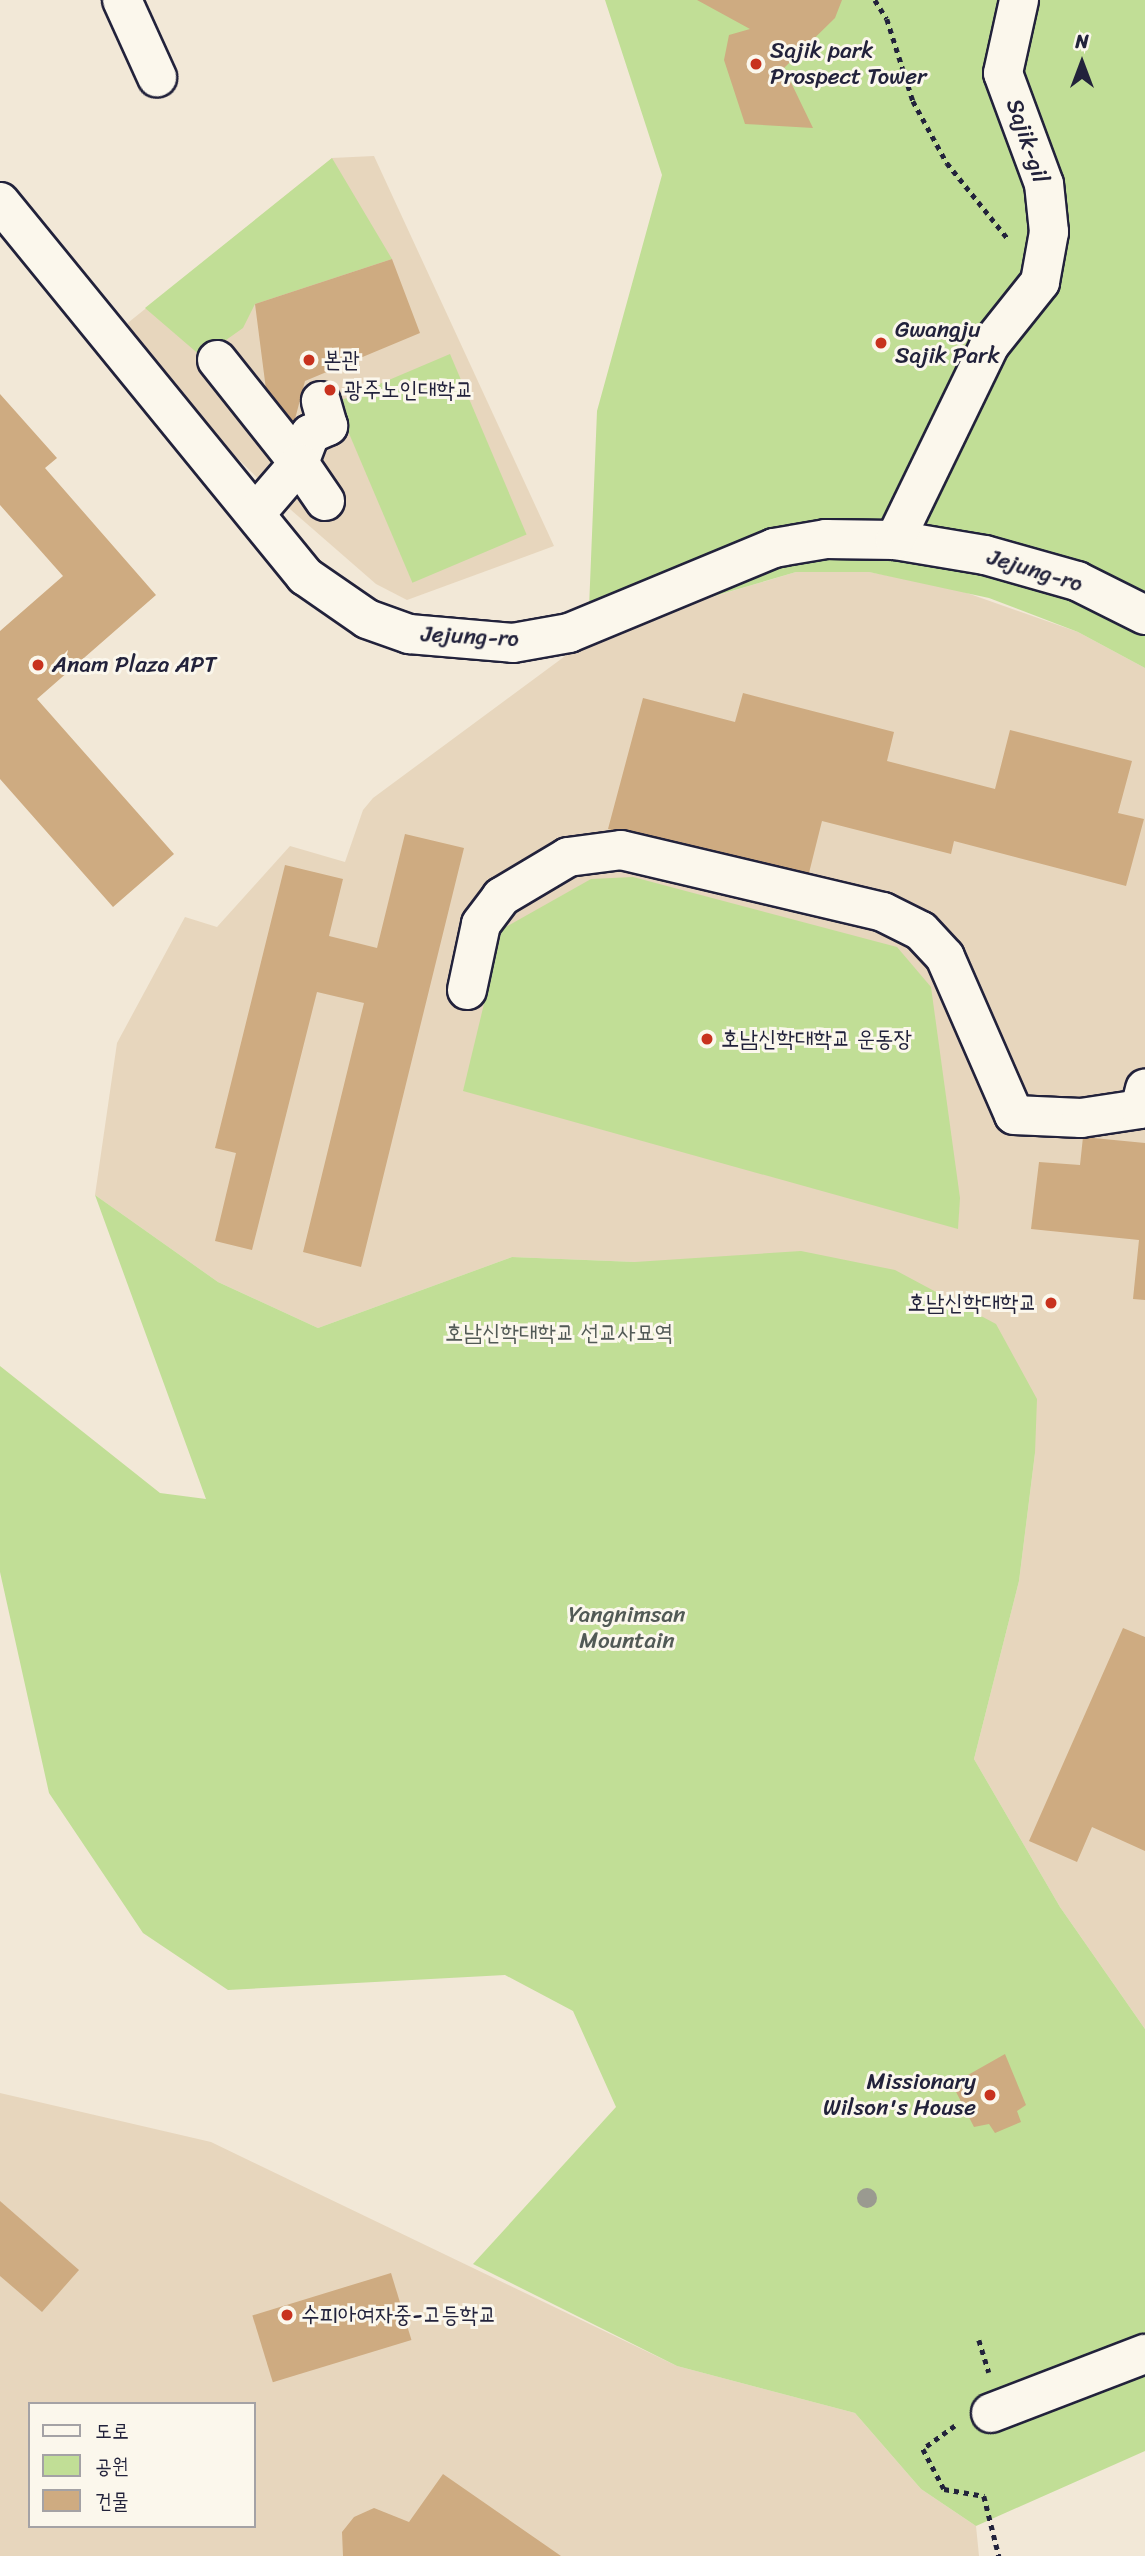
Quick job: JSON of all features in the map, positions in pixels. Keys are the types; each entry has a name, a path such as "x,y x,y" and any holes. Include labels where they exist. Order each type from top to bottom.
{"street":[{"path":"122,0 157,77"},
{"name":"Sajik-gil","path":"895,540 989,346 1040,282 1049,232 1044,184 1003,73 1019,0"},
{"name":"Jejung-ro","path":"0,202 305,576 334,600 409,634 460,642 513,643 569,633 774,548 826,540 895,540 1037,568 1145,615"},
{"path":"216,360 299,463 325,501"},
{"path":"256,513 299,463 310,434 328,426 321,401"},
{"path":"467,990 481,924 501,897 568,857 621,850 883,912 921,931 945,957 1014,1115 1081,1118 1140,1109 1145,1089"},
{"path":"990,2413 1145,2354"}],"path":[{"path":"875,0 887,19 913,101 947,163 1040,282"}],"shaded area":[{"name":"광주노인대학교","path":"374,156 554,546 407,600 376,584 283,503 233,454 124,326 332,158"},
{"name":"호남신학대학교","path":"796,572 869,572 950,587 1078,632 1145,668 1145,2029 1060,1907 974,1759 1019,1581 1035,1453 635,1262 512,1257 318,1328 218,1282 95,1195 117,1043 185,917 217,927 290,846 345,862 363,810 373,798 599,631"},
{"name":"수피아여자중-고등학교","path":"0,2093 211,2142 677,2366 855,2413 921,2489 976,2526 979,2556 0,2556"}],"green space":[{"name":"Gwangju Sajik Park","path":"605,0 1145,0 1145,668 1078,632 989,598 869,572 796,572 588,633 597,411 662,175"},
{"path":"332,158 392,259 255,304 243,328 202,357 145,308"},
{"path":"450,354 527,534 412,583 336,402"},
{"name":"호남신학대학교 운동장","path":"633,877 897,947 931,987 960,1198 958,1229 463,1091 502,929 591,879"},
{"name":"Yangnimsan Mountain","path":"95,1195 218,1282 318,1328 512,1257 635,1262 801,1251 895,1270 996,1324 1037,1399 1035,1453 1019,1581 974,1759 1060,1907 1145,2029 1145,2451 976,2526 921,2489 855,2413 677,2366 473,2264 616,2107 573,2011 505,1975 228,1990 143,1933 49,1793 0,1572 0,1366 160,1493 206,1499"}],"building":[{"name":"Sajik park Prospect Tower","path":"697,0 842,0 835,18 784,68 813,128 745,124 724,60 729,35 750,29"},
{"name":"본관","path":"392,259 420,333 305,381 294,423 268,405 255,304"},
{"name":"Anam Plaza APT","path":"0,394 57,458 45,468 156,595 37,699 174,854 113,907 0,779 0,631 63,576 0,505"},
{"path":"743,693 894,732 887,761 995,789 1010,730 1132,761 1118,813 1144,819 1126,886 954,841 951,854 822,821 807,881 608,829 643,698 735,722"},
{"path":"405,834 464,848 361,1267 303,1252 364,1003 317,992 252,1250 215,1241 236,1153 215,1148 285,865 343,879 329,936 377,948"},
{"path":"1083,1137 1145,1143 1145,1300 1133,1299 1139,1240 1031,1229 1039,1162 1080,1165"},
{"path":"1123,1628 1145,1637 1145,1851 1092,1827 1077,1862 1029,1841"},
{"name":"Missionary Wilson's House","path":"1005,2054 1026,2105 1017,2111 1021,2122 995,2133 989,2124 974,2127 952,2084"},
{"path":"0,2201 79,2270 42,2312 0,2276"},
{"path":"391,2273 411,2340 273,2382 252,2315"},
{"path":"443,2474 561,2556 343,2556 342,2532 354,2517 374,2508 409,2522"}],"place":[{"name":"Sajik park Prospect Tower","path":"756,64"},
{"name":"Gwangju Sajik Park","path":"881,343"},
{"name":"본관","path":"309,360"},
{"name":"광주노인대학교","path":"330,390"},
{"name":"Anam Plaza APT","path":"38,665"},
{"name":"호남신학대학교 운동장","path":"707,1039"},
{"name":"호남신학대학교","path":"1051,1303"},
{"name":"Missionary Wilson's House","path":"990,2095"},
{"name":"수피아여자중-고등학교","path":"287,2315"}],"park label":[{"name":"호남신학대학교 선교사묘역","path":"559,1333"}]}
